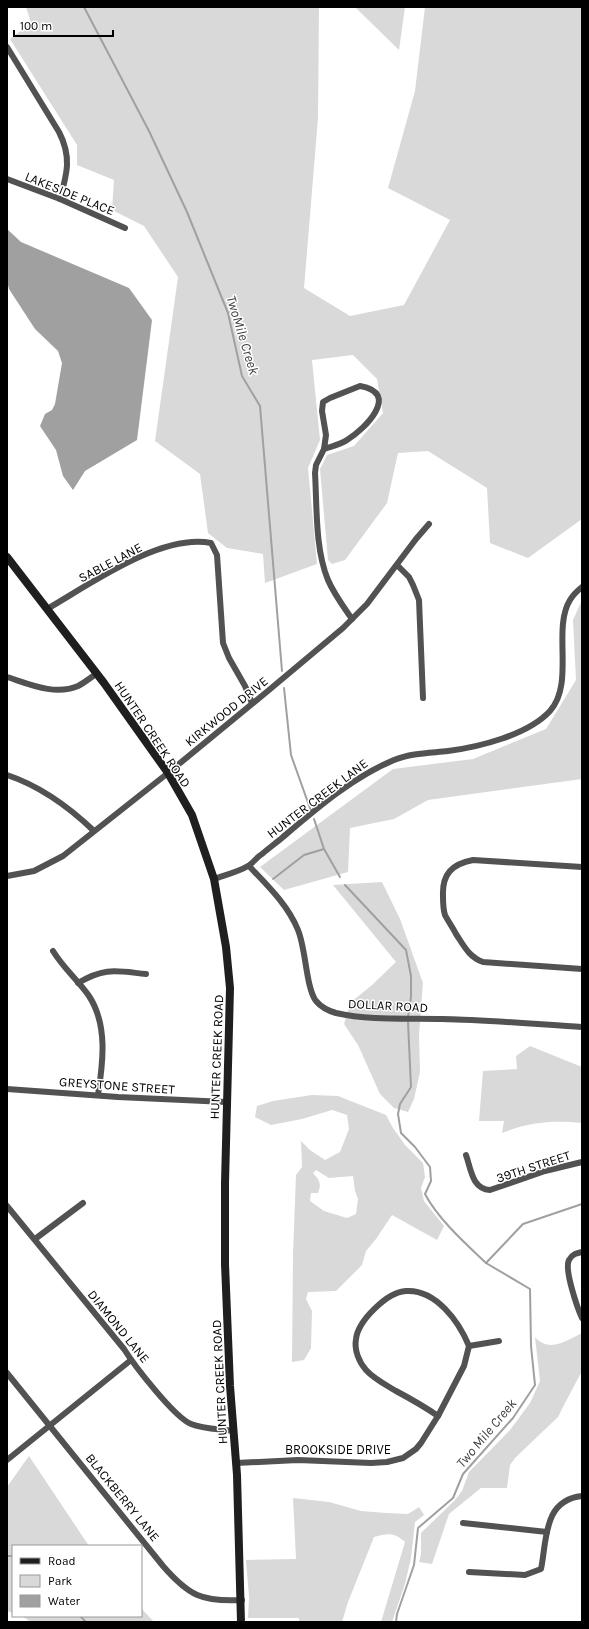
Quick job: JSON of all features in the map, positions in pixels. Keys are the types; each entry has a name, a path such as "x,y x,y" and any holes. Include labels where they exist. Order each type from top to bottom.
{"main road":[{"name":"HUNTER CREEK ROAD","path":"7,557 96,674 168,773 192,816 214,879 226,947 230,988 226,1102 226,1264 242,1622"}],"street":[{"path":"7,47 63,140 68,164 60,199"},
{"name":"LAKESIDE PLACE","path":"7,179 60,199 125,228"},
{"path":"324,448 345,441 359,432 370,420 378,407 378,399 375,392 368,387 360,386 323,402 322,410 326,435 324,448 316,465 315,473 321,555 327,578 338,600 352,619"},
{"name":"KIRKWOOD DRIVE","path":"7,876 34,871 49,864 77,845 168,773 331,638 367,604 429,524"},
{"name":"SABLE LANE","path":"47,609 137,557 160,549 192,542 200,541 211,543 217,554 224,647 245,686 252,703"},
{"path":"397,565 414,584 419,600 423,698"},
{"name":"HUNTER CREEK LANE","path":"249,866 299,823 357,779 378,767 400,758 424,753 455,750 497,740 525,728 546,716 555,703 561,680 563,624 566,607 574,593 582,587"},
{"path":"7,677 48,689 64,690 79,686 96,674"},
{"path":"7,775 55,798 75,812 94,831"},
{"path":"582,868 472,860 461,862 453,867 447,874 443,884 442,893 443,908 446,916 467,951 475,960 483,962 582,969"},
{"path":"214,879 249,866"},
{"name":"DOLLAR ROAD","path":"249,866 286,908 298,930 305,954 312,994 316,1001 329,1011 367,1017 475,1020 582,1027"},
{"path":"53,951 61,964 94,1004 101,1027 102,1059 98,1095"},
{"path":"78,983 93,974 109,971 146,974"},
{"name":"GREYSTONE STREET","path":"7,1089 226,1102"},
{"name":"39TH STREET","path":"466,1155 476,1184 482,1189 490,1190 509,1185 546,1171 582,1162"},
{"path":"35,1239 83,1203"},
{"name":"DIAMOND LANE","path":"7,1206 171,1409 183,1420 197,1426 233,1431"},
{"path":"582,1252 574,1254 569,1260 568,1270 573,1294 582,1318"},
{"path":"438,1416 378,1380 366,1370 357,1355 356,1348 358,1332 366,1318 390,1296 405,1290 414,1291 428,1297 448,1311 462,1330 469,1346 499,1341"},
{"name":"BROOKSIDE DRIVE","path":"236,1463 298,1460 371,1463 395,1461 403,1458 416,1449 421,1443 438,1416 464,1366 469,1346"},
{"path":"7,1460 131,1360"},
{"name":"BLACKBERRY LANE","path":"7,1373 163,1566 180,1584 193,1593 209,1599 242,1600"},
{"path":"469,1572 525,1575 541,1569 547,1532 552,1516 560,1504 574,1497 582,1496"},
{"path":"464,1524 547,1532"}],"green space":[{"path":"26,7 319,7 318,118 304,288 350,316 404,305 450,220 388,188 415,91 425,7 582,7 582,519 528,558 490,543 487,488 428,451 398,453 387,503 345,560 332,564 328,560 320,469 327,455 354,446 383,413 377,379 353,355 312,360 320,440 308,468 317,564 265,583 263,554 227,548 208,533 200,474 155,441 178,277 144,226 112,210 114,180 77,165 77,145 10,39 31,23"},
{"path":"355,7 405,7 399,50"},
{"path":"582,600 582,779 428,800 394,819 350,828 348,872 284,890 260,867 393,769 473,759 546,729 576,680 573,620"},
{"path":"382,882 400,919 423,983 419,1035 420,1072 414,1099 408,1112 394,1108 380,1094 358,1045 344,1024 350,1003 372,985 396,962 333,885"},
{"path":"530,1046 582,1067 582,1123 552,1122 532,1124 502,1133 504,1121 479,1121 483,1071 517,1069 516,1056"},
{"path":"312,1095 338,1096 386,1115 405,1145 423,1163 425,1177 421,1188 424,1201 444,1226 437,1240 392,1215 366,1251 362,1265 336,1291 308,1292 306,1299 312,1311 311,1348 304,1360 292,1362 293,1255 296,1175 302,1167 301,1141 310,1150 325,1160 340,1152 349,1129 347,1115 332,1110 302,1119 271,1125 255,1117 257,1106 273,1101","holes":["316,1170 329,1178 353,1176 355,1191 358,1199 356,1214 347,1218 324,1211 310,1201 311,1193 318,1193 320,1187 320,1184 313,1173"]},
{"path":"582,1333 582,1371 558,1417 515,1458 510,1465 507,1488 481,1488 449,1514 432,1564 419,1562 421,1554 421,1533 455,1500 462,1491 469,1472 510,1430 530,1403 540,1381 535,1337 540,1342 552,1345 564,1342"},
{"path":"29,1456 88,1545 12,1545 12,1613 7,1611 7,1487"},
{"path":"293,1498 329,1502 361,1511 386,1513 408,1514 419,1507 424,1515 415,1522 411,1558 405,1584 392,1622 381,1622 405,1542 397,1536 391,1534 374,1537 348,1602 342,1622 299,1622 299,1618 248,1618 249,1597 246,1560 296,1559"},
{"path":"142,1609 154,1622 31,1622 24,1617 142,1617"}],"water":[{"path":"7,229 21,242 129,288 152,320 137,440 85,471 73,490 63,476 56,450 40,426 45,414 52,410 55,404 62,363 58,351 35,329 9,289 7,281"}],"waterway":[{"name":"TwoMile Creek","path":"84,7 149,131 187,212 228,313 242,376 260,406 282,671"},
{"name":"TwoMile Creek","path":"284,688 291,755 311,811"},
{"name":"TwoMile Creek","path":"314,819 324,849 340,877"},
{"path":"273,879 304,855 324,849"},
{"name":"TwoMile Creek","path":"345,885 406,950 411,976 411,997 408,1017"},
{"name":"Two Mile Creek","path":"408,1022 411,1087 400,1104 398,1114 401,1133 415,1147 430,1167 431,1181 425,1194 437,1213 486,1263"},
{"name":"Two Mile Creek","path":"396,1622 397,1614 414,1565 418,1528 453,1498 463,1474 513,1418 535,1385 531,1346 530,1289 486,1263 523,1224 582,1204"},
{"path":"7,1556 12,1556"},
{"path":"81,1617 86,1622"}]}
